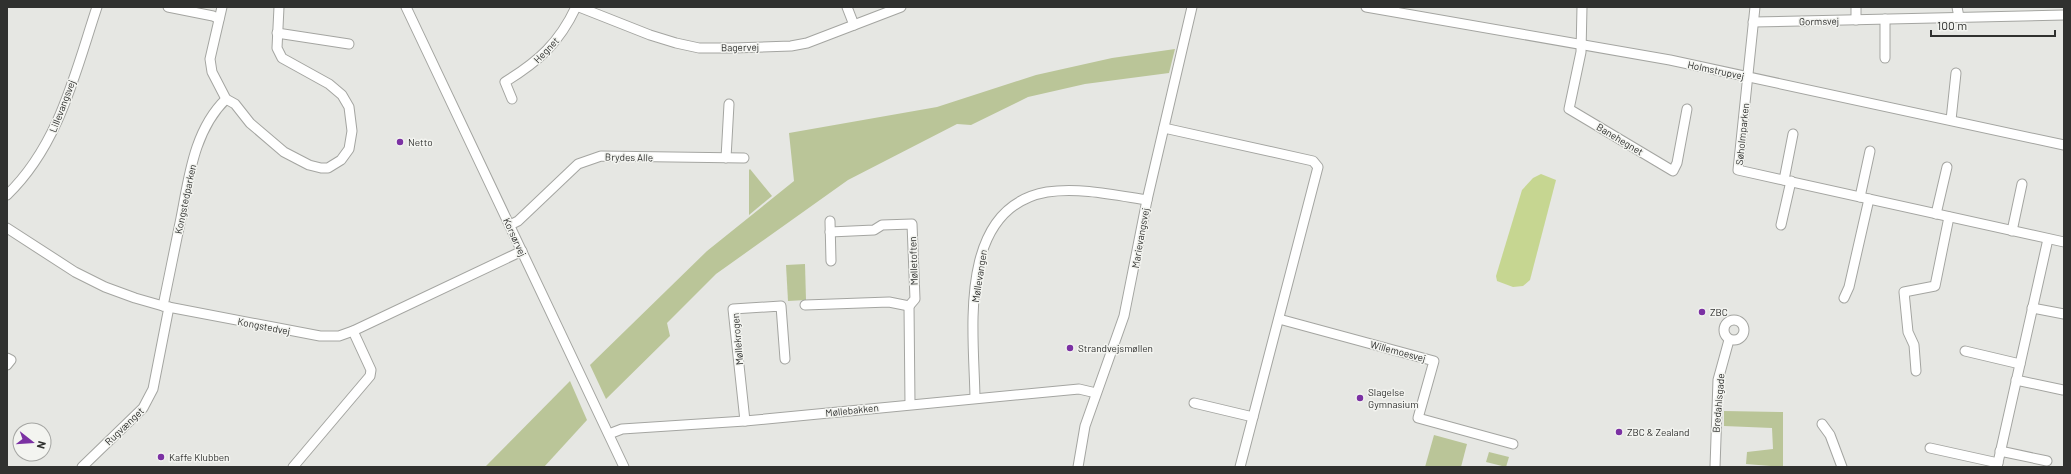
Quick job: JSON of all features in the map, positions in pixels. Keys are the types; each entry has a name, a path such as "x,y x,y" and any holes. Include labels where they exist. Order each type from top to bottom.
{"street":[{"name":"Lillevangsvej","path":"7,195 30,169 44,149 56,126 97,7"},
{"path":"168,7 213,16 219,19"},
{"path":"222,7 211,52 210,66 226,99 235,104 250,123 284,152 309,165 328,168 341,160 349,149 352,140 352,122 349,107 342,95 329,84 282,58 277,48 279,7"},
{"name":"Korsørvej","path":"406,7 624,467"},
{"name":"Bagervej","path":"578,7 650,36 699,48 791,46 807,43 901,7"},
{"name":"Hegnet","path":"512,99 505,82 528,68 546,52 565,29 578,7"},
{"path":"847,7 854,25"},
{"name":"Marievangsvej","path":"1078,467 1085,426 1124,316 1147,200 1192,7"},
{"name":"Holmstrupvej","path":"1366,7 1580,44 1748,76 2064,145"},
{"path":"1580,44 1582,7"},
{"path":"1748,76 1755,7"},
{"path":"1856,7 1856,20"},
{"path":"1958,7 1959,17"},
{"name":"Gormsvej","path":"1753,22 1959,17 2046,11 2064,15"},
{"path":"1885,19 1885,58"},
{"path":"277,33 349,44"},
{"name":"Banehegnet","path":"1580,44 1580,52 1570,109 1673,171 1677,164 1687,109"},
{"path":"1951,120 1956,73"},
{"name":"Søholmparken","path":"1748,76 1738,170 2064,242"},
{"name":"Kongstedparken","path":"166,307 194,156 201,136 218,106 226,99"},
{"path":"726,158 728,104"},
{"path":"1164,128 1313,160 1318,164 1318,171 1240,467"},
{"path":"1781,225 1793,134"},
{"path":"1844,298 1849,287 1864,198 1870,151"},
{"name":"Brydes Alle","path":"510,225 518,222 568,172 587,159 601,156 744,158"},
{"path":"1936,214 1947,167"},
{"path":"2012,231 2022,184"},
{"name":"Møllevangen","path":"975,398 974,296 980,254 987,236 998,220 1018,203 1046,192 1062,190 1147,200"},
{"path":"1916,371 1914,345 1908,332 1904,292 1935,286 1949,217"},
{"path":"830,221 831,261"},
{"name":"Mølletoften","path":"830,232 874,230 882,225 912,224 915,299 909,306 910,404"},
{"name":"Kongstedvej","path":"7,228 75,272 105,287 166,307 320,336 339,336 353,331 522,251"},
{"path":"1930,448 1997,465 2048,239"},
{"path":"805,305 889,302 909,306"},
{"name":"Møllekrogen","path":"745,421 733,309 781,306 785,359"},
{"name":"Rugvænget","path":"82,467 143,408 149,400 153,389 166,307"},
{"path":"2032,308 2064,314"},
{"name":"Willemoesvej","path":"1278,319 1434,361 1418,418 1513,444"},
{"path":"293,467 370,376 371,370 353,331"},
{"name":"Bredahlsgade","path":"1715,467 1718,380 1729,340"},
{"path":"1965,351 2020,364"},
{"path":"7,358 11,360 7,364"},
{"path":"2016,380 2063,390"},
{"name":"Møllebakken","path":"609,434 622,429 745,421 1078,389 1096,393"},
{"path":"1194,403 1253,417"},
{"path":"1822,424 1830,435 1842,467"},
{"path":"2000,451 2047,461"}],"shaded area":[{"path":"1175,49 1169,73 1085,84 1028,97 971,125 957,124 848,180 716,274 667,323 670,336 606,399 590,365 707,251 794,181 789,133 937,107 1036,75 1112,58"},
{"path":"750,169 772,196 749,215 749,170"},
{"path":"1541,174 1556,180 1530,280 1523,286 1513,287 1497,281 1496,276 1522,190 1533,178"},
{"path":"805,264 806,300 788,301 786,265"},
{"path":"570,381 587,420 544,467 485,467"},
{"path":"1724,411 1783,412 1783,467 1746,464 1747,452 1773,449 1772,428 1724,426"},
{"path":"1434,435 1467,444 1461,467 1425,467"},
{"path":"1489,452 1509,457 1506,467 1486,462"}],"place":[{"name":"Netto","path":"400,142"},
{"name":"ZBC","path":"1702,312"},
{"name":"Strandvejsmøllen","path":"1070,348"},
{"name":"Slagelse Gymnasium","path":"1360,398"},
{"name":"ZBC & Zealand","path":"1619,432"},
{"name":"Kaffe Klubben","path":"161,457"}]}
